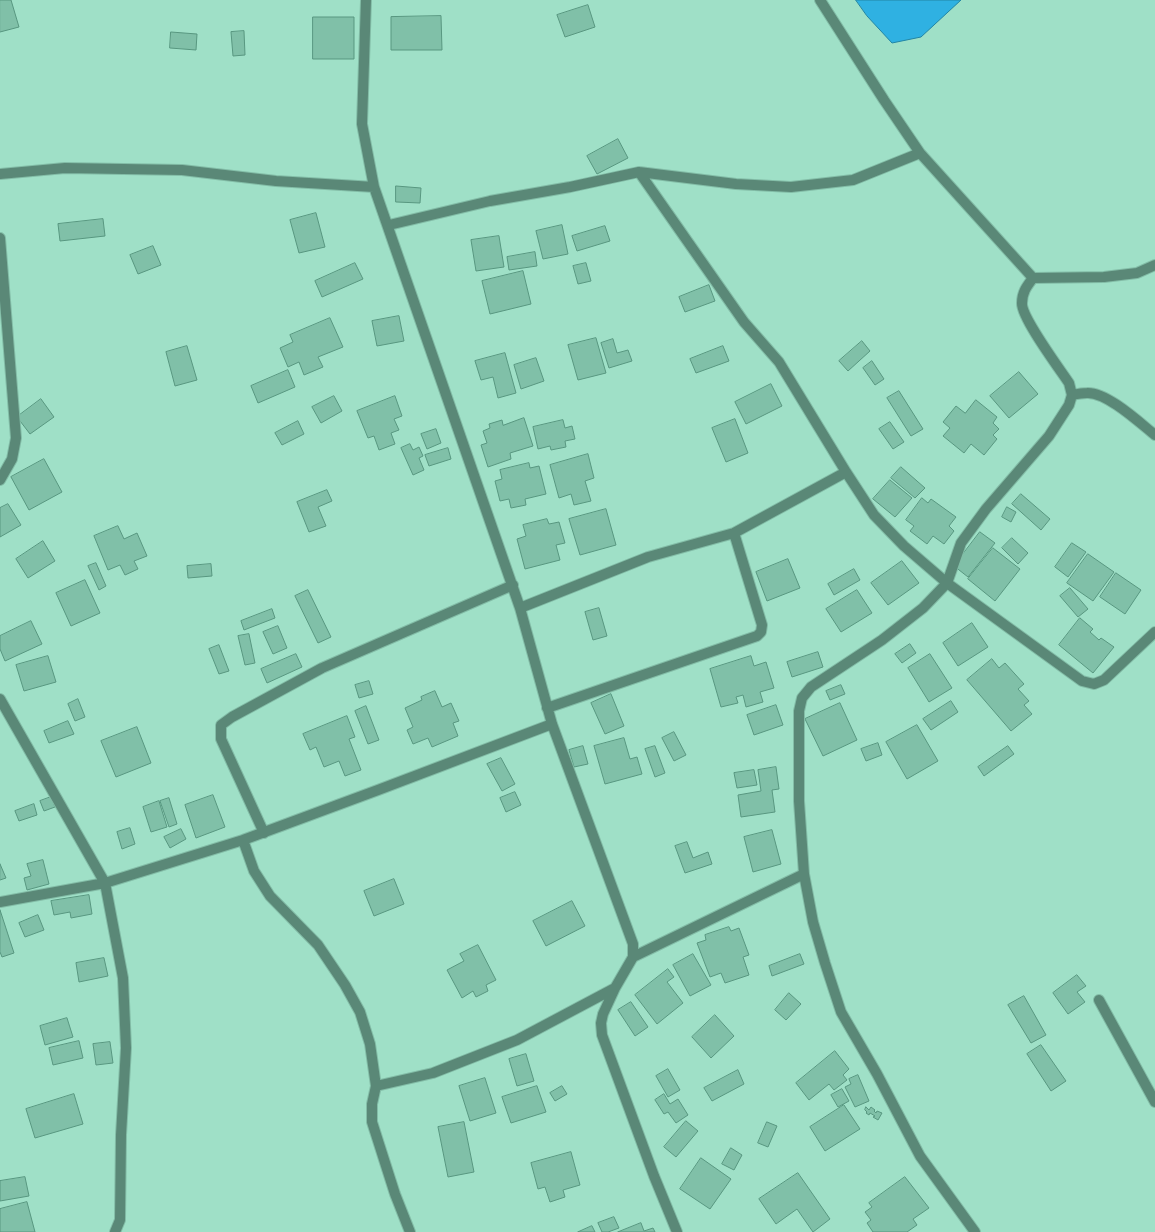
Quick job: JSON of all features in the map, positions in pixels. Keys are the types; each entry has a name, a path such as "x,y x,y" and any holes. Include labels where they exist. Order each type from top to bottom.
{"street":[{"path":"366,0 362,124 374,187 520,608 552,724 633,944 633,957 629,967 615,988 603,1014 601,1023 602,1035 676,1232"},
{"path":"820,0 884,100 920,152 1033,278 1104,277 1137,273 1155,264"},
{"path":"388,225 490,200 570,187 639,172 736,184 791,187 853,180 920,152"},
{"path":"0,174 65,168 182,170 276,181 374,187"},
{"path":"639,172 744,322 778,362 874,515 904,546 947,583 1082,681 1094,684 1104,680 1154,631"},
{"path":"0,238 16,438 12,459 0,480"},
{"path":"975,1232 920,1156 877,1074 841,1012 813,922 804,874 799,801 799,711 802,698 811,687 882,640 923,608 947,583 961,543 986,509 1049,436 1069,405 1072,395 1069,382 1025,318 1021,304 1024,289 1033,278"},
{"path":"1072,395 1088,392 1103,396 1124,410 1155,435"},
{"path":"520,608 648,557 734,533 846,472"},
{"path":"547,708 757,636 761,632 762,625 734,533"},
{"path":"264,833 220,739 221,725 232,717 322,668 512,585"},
{"path":"0,699 105,883 123,978 126,1048 121,1135 120,1220 115,1232"},
{"path":"0,902 105,883 243,840 552,724"},
{"path":"243,840 254,872 270,896 318,945 345,985 360,1012 370,1044 376,1086 372,1104 372,1122 395,1194 410,1232"},
{"path":"633,957 804,874"},
{"path":"376,1086 433,1073 517,1040 615,988"},
{"path":"1098,1000 1155,1102"}],"water":[{"path":"856,0 961,0 921,37 892,43 867,16"}],"building":[{"path":"0,0 11,0 19,27 0,32"},
{"path":"588,5 595,27 565,37 557,15"},
{"path":"441,16 442,50 391,50 391,17"},
{"path":"313,17 354,17 354,59 313,59"},
{"path":"244,31 245,55 233,56 231,32"},
{"path":"171,32 197,34 196,50 170,48"},
{"path":"618,139 628,158 597,174 587,156"},
{"path":"396,186 421,188 420,203 396,202"},
{"path":"316,213 325,247 299,253 290,220"},
{"path":"103,219 105,236 60,241 58,224"},
{"path":"562,225 568,254 543,259 536,231"},
{"path":"605,226 610,241 577,251 572,236"},
{"path":"499,236 504,267 476,271 471,240"},
{"path":"153,246 161,265 138,274 130,255"},
{"path":"535,252 537,266 509,270 507,257"},
{"path":"355,263 363,279 322,297 315,281"},
{"path":"586,263 591,281 578,284 573,266"},
{"path":"523,271 531,304 490,314 482,281"},
{"path":"709,285 715,301 685,312 679,297"},
{"path":"399,316 404,341 377,346 372,321"},
{"path":"330,318 343,347 318,357 323,367 304,375 299,362 288,367 280,348 293,342 290,335"},
{"path":"596,338 606,373 578,380 568,345"},
{"path":"613,339 617,353 628,350 632,361 609,368 601,343"},
{"path":"862,341 870,351 848,371 839,361"},
{"path":"187,346 197,380 175,386 166,352"},
{"path":"723,346 729,361 696,373 690,359"},
{"path":"505,353 516,393 498,398 493,377 481,380 475,361"},
{"path":"536,358 544,381 521,389 514,365"},
{"path":"872,361 884,379 875,385 863,368"},
{"path":"288,370 295,387 258,403 251,386"},
{"path":"1019,372 1038,394 1009,418 990,396"},
{"path":"771,384 782,406 746,424 735,402"},
{"path":"899,391 923,429 911,436 887,398"},
{"path":"334,396 342,411 321,423 312,407"},
{"path":"395,396 402,416 394,419 399,430 391,433 395,444 379,450 374,436 368,438 357,411"},
{"path":"41,399 54,417 30,434 17,417"},
{"path":"976,400 997,417 993,423 999,429 993,435 997,439 984,455 971,444 964,453 943,436 950,428 943,422 956,406 965,413"},
{"path":"524,418 533,446 510,453 511,459 488,467 481,445 487,443 483,431 490,428 489,424 502,420 503,425"},
{"path":"735,419 748,453 726,462 712,428"},
{"path":"563,420 565,428 572,426 575,439 565,441 566,447 551,450 550,446 538,449 533,427"},
{"path":"298,421 304,434 282,445 275,433"},
{"path":"890,422 904,442 893,449 879,429"},
{"path":"436,429 441,443 427,449 421,434"},
{"path":"410,444 413,450 419,447 423,456 419,458 424,470 413,475 401,448"},
{"path":"448,448 451,459 429,466 425,455"},
{"path":"588,454 594,478 585,481 591,501 574,505 571,494 559,498 550,465"},
{"path":"44,459 62,492 29,510 11,477"},
{"path":"529,463 530,468 539,466 546,494 525,499 526,505 511,508 509,499 500,501 495,481 502,479 500,470"},
{"path":"901,467 925,488 915,498 891,478"},
{"path":"890,480 912,498 895,517 873,499"},
{"path":"327,490 332,501 318,507 326,526 309,532 297,502"},
{"path":"1021,494 1050,519 1041,530 1012,504"},
{"path":"922,498 928,503 931,499 956,517 949,526 954,531 944,544 933,536 927,544 910,531 914,526 906,520"},
{"path":"8,504 21,525 0,537 0,508"},
{"path":"1007,507 1016,512 1011,522 1002,517"},
{"path":"606,509 616,545 580,555 569,519"},
{"path":"547,519 549,524 559,522 565,543 556,545 560,560 525,569 517,539 526,536 523,525"},
{"path":"118,526 124,539 137,533 147,556 134,561 138,569 125,575 120,565 108,570 94,536"},
{"path":"980,532 995,543 968,577 954,566"},
{"path":"1012,538 1028,553 1018,564 1002,548"},
{"path":"43,541 55,561 28,578 16,559"},
{"path":"1072,543 1086,552 1068,577 1055,567"},
{"path":"993,548 1020,569 995,601 968,579"},
{"path":"1088,554 1114,572 1093,601 1067,583"},
{"path":"788,559 800,588 767,601 756,572"},
{"path":"902,561 919,583 888,605 871,583"},
{"path":"96,563 106,586 99,590 88,566"},
{"path":"211,564 212,576 188,578 187,566"},
{"path":"854,569 860,580 834,595 828,584"},
{"path":"1116,573 1141,590 1125,614 1100,597"},
{"path":"85,580 100,613 71,626 56,593"},
{"path":"1070,588 1088,609 1078,617 1060,596"},
{"path":"308,590 331,637 318,643 295,596"},
{"path":"857,590 872,613 841,632 826,609"},
{"path":"599,608 607,636 593,640 585,612"},
{"path":"272,609 275,618 244,630 241,621"},
{"path":"1080,618 1093,629 1090,632 1099,640 1101,638 1114,647 1093,673 1059,645"},
{"path":"31,621 42,644 5,661 0,649 0,636"},
{"path":"972,623 988,647 958,666 943,643"},
{"path":"278,626 287,648 273,654 263,632"},
{"path":"249,634 255,663 245,665 238,636"},
{"path":"910,644 916,653 902,663 895,654"},
{"path":"219,645 229,671 219,674 209,649"},
{"path":"818,652 823,667 792,677 787,662"},
{"path":"296,654 302,667 267,683 261,669"},
{"path":"930,654 952,688 929,702 908,668"},
{"path":"48,656 56,682 24,691 16,665"},
{"path":"751,656 754,666 766,662 774,688 760,692 763,702 746,707 743,695 736,697 738,703 721,707 710,669"},
{"path":"992,659 999,668 1005,663 1024,684 1018,689 1029,701 1024,705 1032,714 1011,731 967,680"},
{"path":"369,681 373,694 359,698 355,685"},
{"path":"841,685 845,694 830,700 826,691"},
{"path":"435,691 442,707 451,703 459,721 453,723 458,736 432,747 428,738 413,744 407,730 413,727 405,708 422,700 421,697"},
{"path":"611,694 624,726 605,734 591,703"},
{"path":"78,699 85,717 75,721 68,704"},
{"path":"951,701 958,712 931,730 923,719"},
{"path":"840,703 857,740 823,756 805,719"},
{"path":"776,705 783,725 754,735 747,715"},
{"path":"366,706 379,740 368,744 355,711"},
{"path":"347,716 355,737 349,739 361,770 345,776 339,761 324,767 316,747 310,750 303,734"},
{"path":"68,721 74,734 49,743 44,731"},
{"path":"917,725 938,761 907,779 886,742"},
{"path":"137,727 151,763 116,777 101,741"},
{"path":"674,732 686,755 674,761 662,738"},
{"path":"624,738 630,759 637,757 642,774 605,784 594,746"},
{"path":"878,743 882,755 866,761 861,749"},
{"path":"583,746 588,764 574,767 569,750"},
{"path":"655,746 665,773 655,777 645,749"},
{"path":"1008,746 1014,754 984,776 978,767"},
{"path":"501,758 515,784 502,791 487,764"},
{"path":"776,767 779,789 772,790 775,812 741,817 738,795 761,791 758,770"},
{"path":"754,770 757,785 737,788 734,773"},
{"path":"515,792 521,805 506,812 500,798"},
{"path":"213,795 225,827 196,838 185,805"},
{"path":"51,797 55,807 44,811 40,801"},
{"path":"169,798 177,824 169,827 160,801"},
{"path":"159,801 167,827 151,832 143,807"},
{"path":"34,804 37,815 19,821 15,811"},
{"path":"130,828 135,844 122,849 117,832"},
{"path":"181,829 186,839 170,848 164,837"},
{"path":"772,830 781,864 753,872 744,837"},
{"path":"687,842 693,858 708,852 712,864 685,873 675,846"},
{"path":"43,860 49,884 27,890 24,878 31,876 27,864"},
{"path":"0,864 6,878 0,880"},
{"path":"394,879 404,904 374,916 364,891"},
{"path":"89,895 92,914 71,918 70,912 54,915 51,901"},
{"path":"572,901 585,926 546,946 533,921"},
{"path":"0,910 14,953 2,957 0,952"},
{"path":"38,915 44,930 25,937 19,923"},
{"path":"729,927 731,931 739,928 749,955 743,957 749,975 725,983 721,973 710,977 697,943 706,940 705,935"},
{"path":"478,945 496,980 486,985 488,991 476,997 473,991 462,998 447,970 464,961 460,954"},
{"path":"693,954 711,985 690,996 673,965"},
{"path":"800,954 804,964 772,976 769,966"},
{"path":"104,958 108,976 79,982 76,963"},
{"path":"668,969 674,977 667,982 683,1003 657,1024 635,995"},
{"path":"1077,975 1086,986 1077,992 1085,1002 1068,1014 1053,993"},
{"path":"789,993 801,1004 786,1020 775,1010"},
{"path":"1024,996 1046,1035 1031,1043 1008,1005"},
{"path":"631,1002 648,1027 635,1036 618,1010"},
{"path":"715,1015 734,1036 711,1058 692,1037"},
{"path":"67,1018 73,1037 45,1045 40,1026"},
{"path":"79,1041 83,1058 53,1065 49,1048"},
{"path":"110,1042 113,1063 96,1065 93,1044"},
{"path":"1041,1045 1066,1081 1051,1091 1027,1054"},
{"path":"835,1051 849,1069 843,1075 847,1080 834,1090 829,1084 809,1100 796,1083"},
{"path":"526,1054 534,1081 517,1086 509,1059"},
{"path":"668,1069 680,1090 668,1097 656,1076"},
{"path":"738,1070 744,1084 712,1101 704,1088"},
{"path":"858,1075 869,1101 855,1107 845,1087 851,1084 849,1079"},
{"path":"485,1078 496,1113 470,1121 459,1086"},
{"path":"537,1086 546,1112 511,1123 502,1097"},
{"path":"562,1086 567,1094 555,1101 550,1093"},
{"path":"842,1089 849,1101 838,1107 831,1095"},
{"path":"74,1094 83,1124 35,1138 26,1109"},
{"path":"664,1094 670,1104 678,1099 688,1115 676,1123 668,1112 664,1114 655,1100"},
{"path":"844,1105 860,1129 825,1151 810,1127"},
{"path":"866,1107 869,1110 871,1107 876,1113 877,1111 882,1113 878,1120 870,1113 869,1115 866,1113"},
{"path":"686,1121 698,1131 676,1157 664,1147"},
{"path":"464,1122 474,1172 448,1177 438,1127"},
{"path":"767,1122 777,1126 768,1147 758,1143"},
{"path":"731,1148 742,1155 734,1170 722,1164"},
{"path":"571,1152 580,1185 563,1190 565,1197 550,1202 545,1187 538,1189 531,1163"},
{"path":"701,1158 731,1179 710,1209 680,1189"},
{"path":"798,1173 830,1219 813,1232 797,1209 776,1224 759,1199"},
{"path":"25,1177 29,1196 0,1201 0,1181"},
{"path":"905,1177 929,1208 913,1219 917,1225 907,1232 873,1232 867,1223 871,1220 865,1212 872,1207 869,1203"},
{"path":"27,1202 35,1232 0,1232 0,1209"},
{"path":"614,1217 619,1228 608,1232 602,1232 598,1223"},
{"path":"641,1223 644,1231 653,1228 655,1232 618,1232"},
{"path":"592,1226 595,1232 578,1232"}]}
